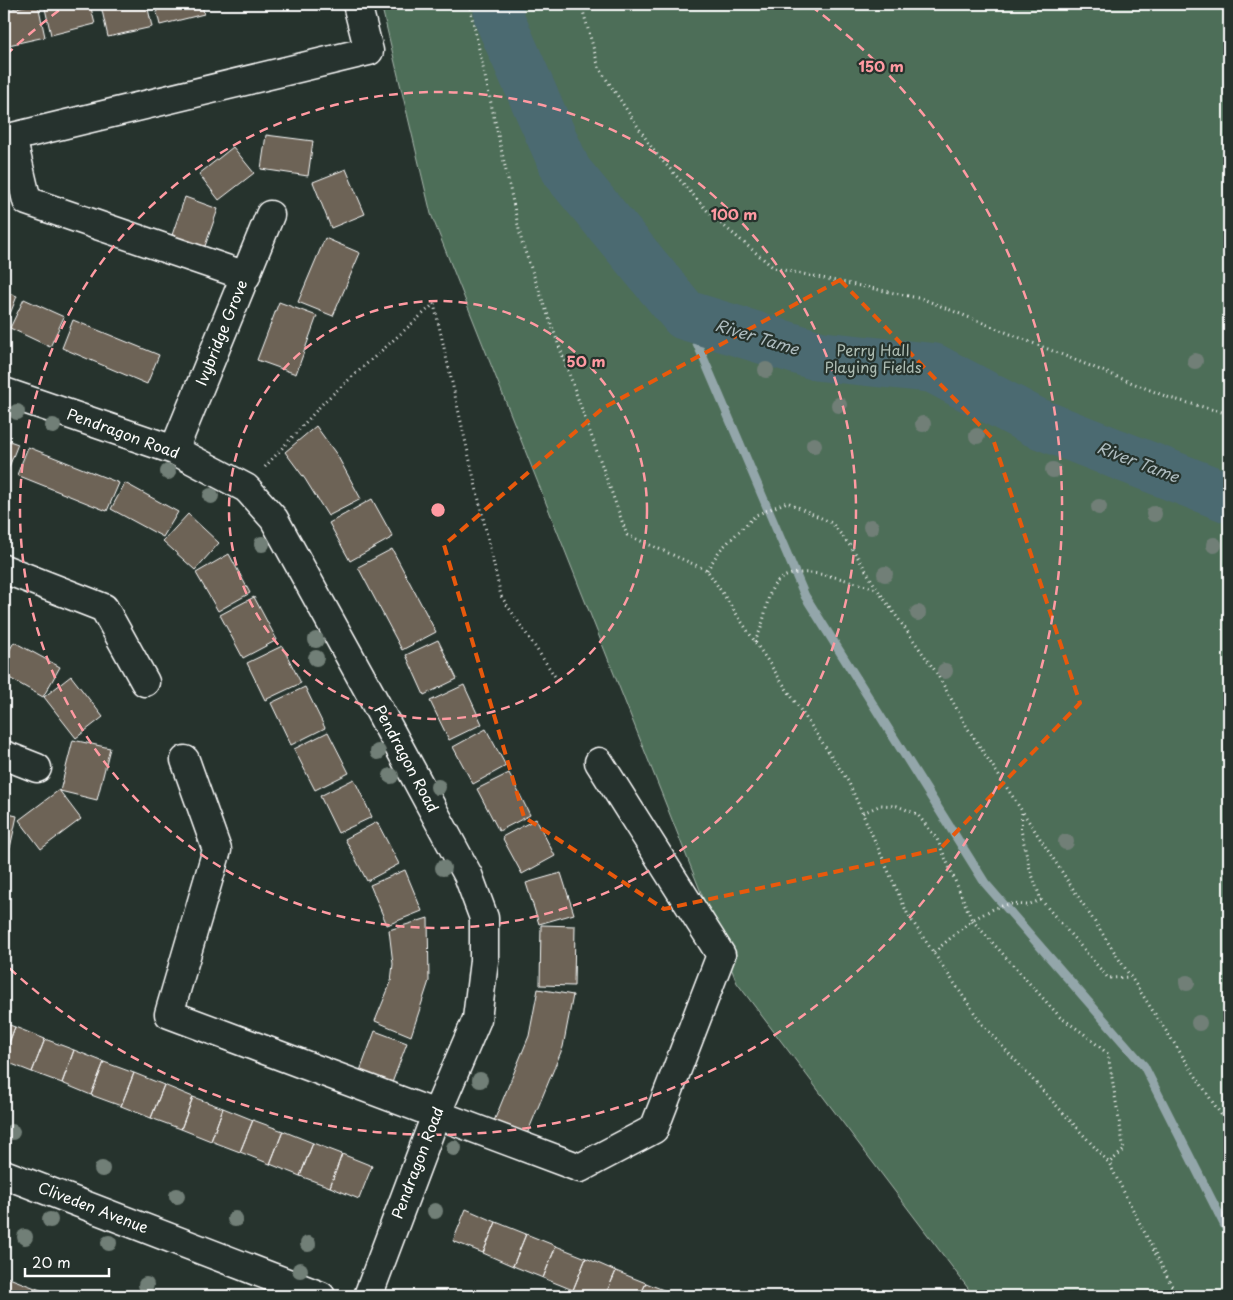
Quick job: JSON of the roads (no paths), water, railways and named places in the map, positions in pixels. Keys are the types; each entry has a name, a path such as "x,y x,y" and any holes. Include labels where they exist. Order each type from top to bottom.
{"street":[{"path":"246,276 27,201 8,138 368,51 357,4"},
{"name":"Ivybridge Grove","path":"174,450 270,215"},
{"name":"Pendragon Road","path":"4,392 174,450 246,488 274,519 468,875 484,918 484,961 477,1019 436,1115 368,1296"},
{"path":"4,569 104,608 145,682"},
{"path":"4,755 37,768"},
{"path":"185,760 217,850 169,1014 580,1168 654,1129 721,955 599,762"},
{"name":"Cliveden Avenue","path":"4,1174 321,1296"}],"waterway":[{"name":"River Tame","path":"498,4 499,18 567,172 685,315 819,356 933,368 1035,422 1229,498"},
{"path":"685,315 805,596 985,883 1144,1066 1229,1234"}],"park label":[{"name":"Perry Hall Playing Fields","path":"873,360"}]}
